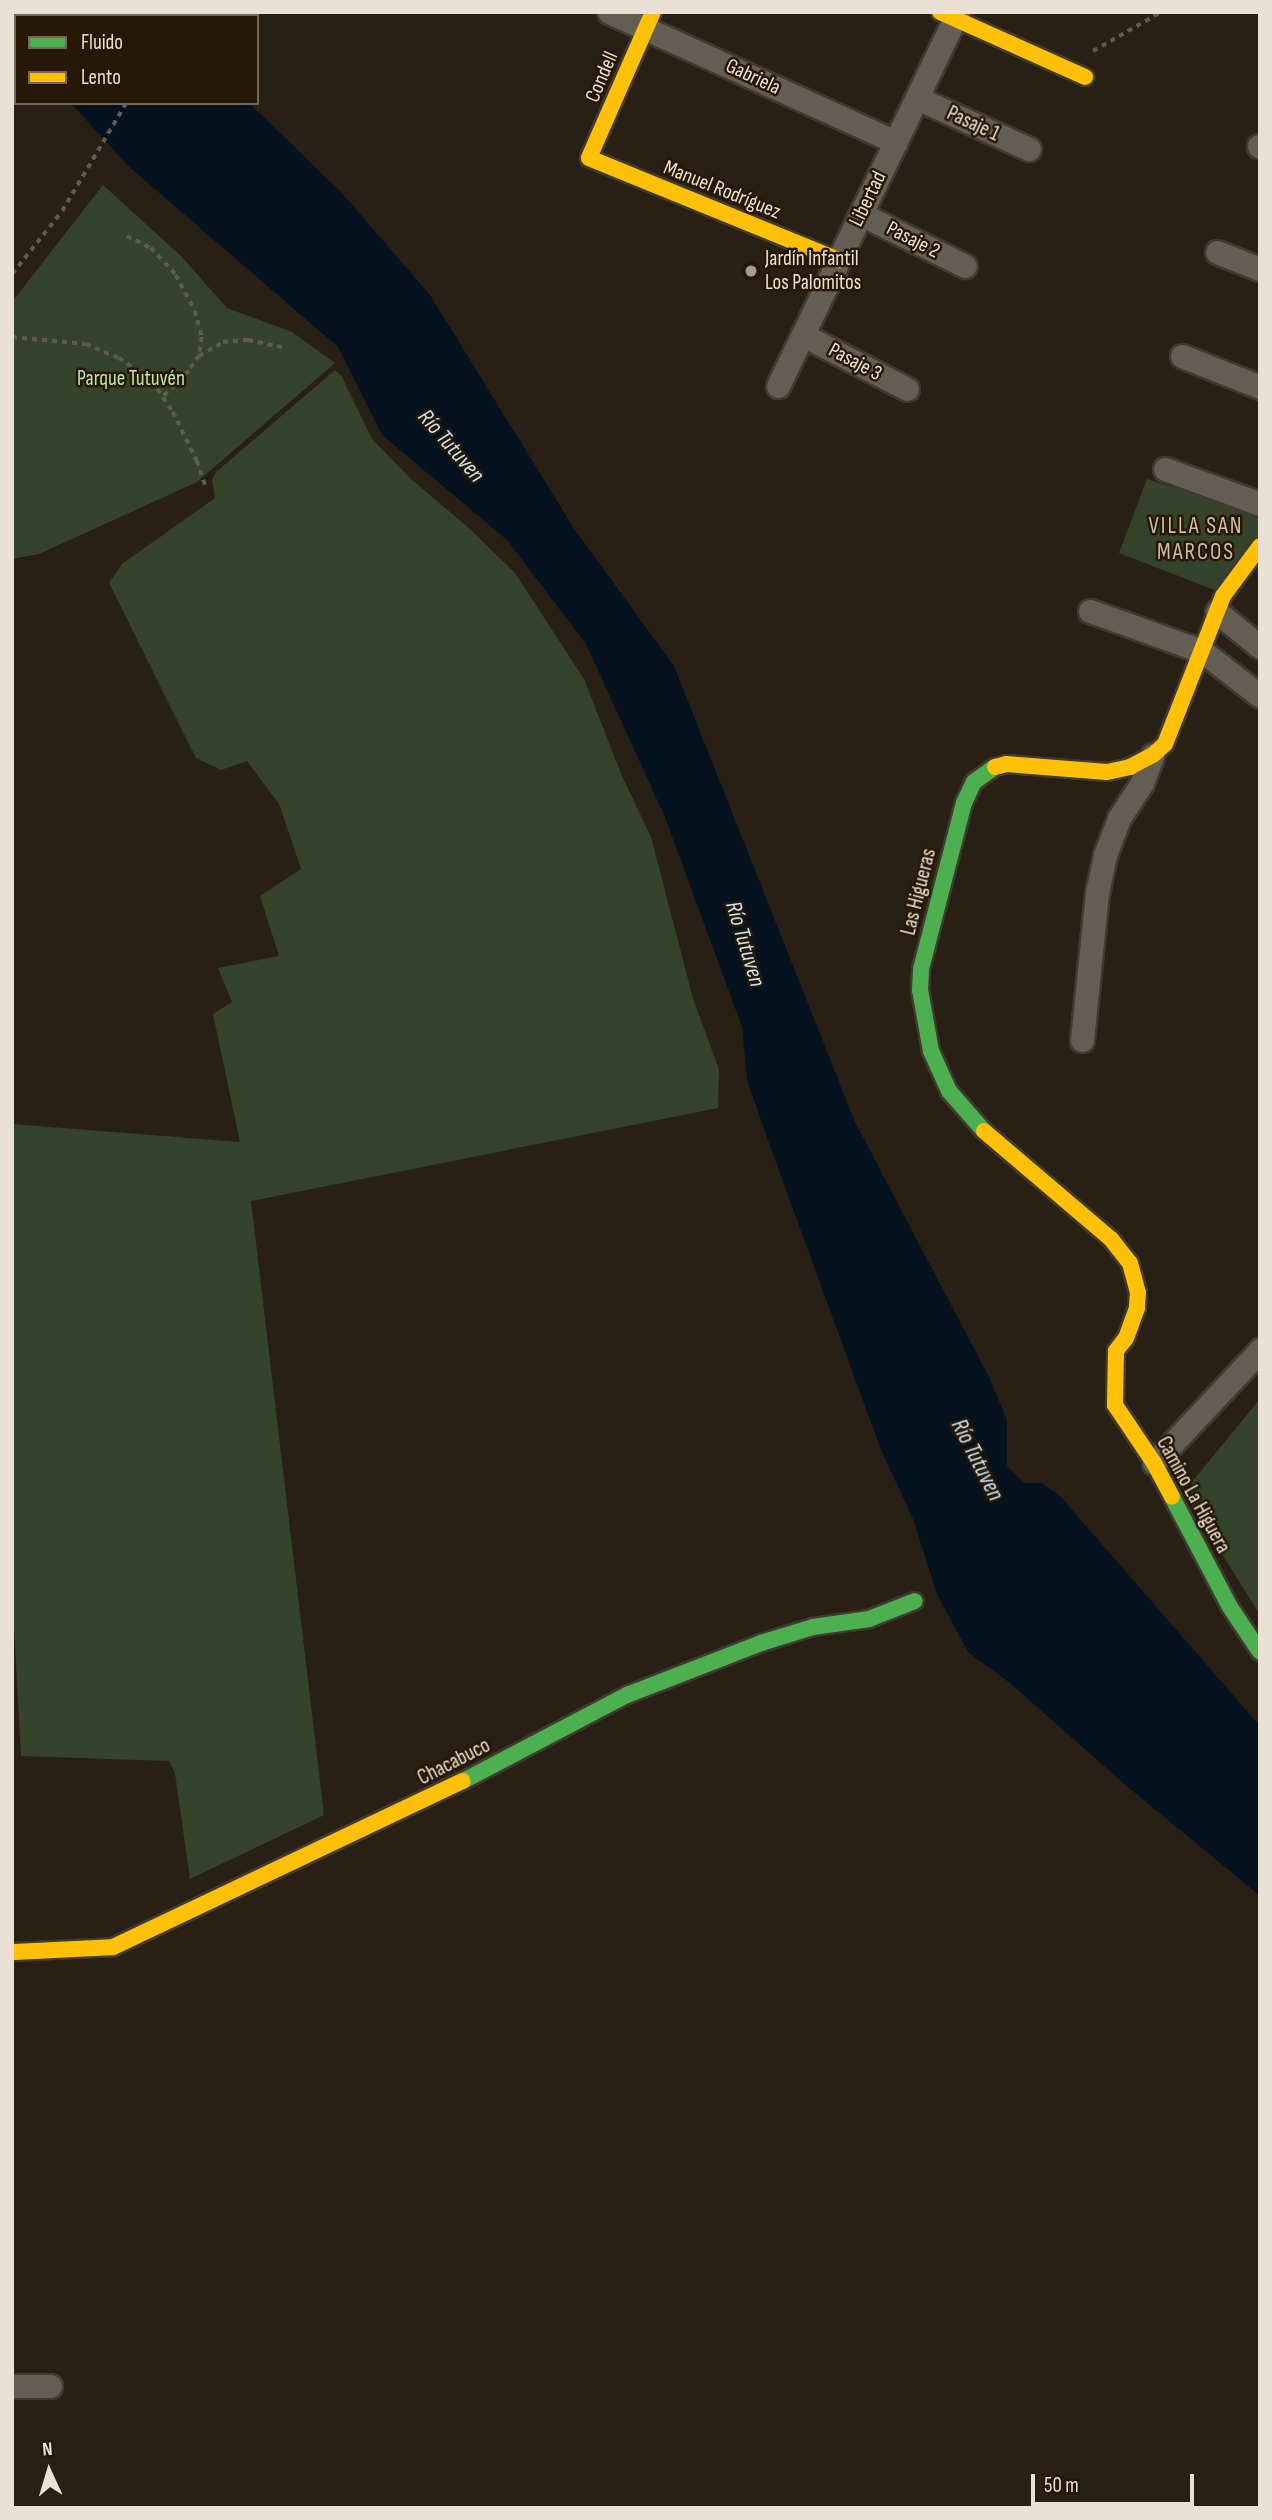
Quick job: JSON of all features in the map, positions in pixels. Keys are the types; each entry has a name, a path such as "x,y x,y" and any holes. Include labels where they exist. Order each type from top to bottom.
{"street":[{"name":"Gabriela","path":"609,12 649,20 896,142"},
{"path":"951,14 1085,77"},
{"name":"Libertad","path":"778,386 917,98 951,14"},
{"name":"Condell","path":"589,158 649,20"},
{"name":"Pasaje 1","path":"917,98 1029,149"},
{"name":"Manuel Rodríguez","path":"589,158 839,260"},
{"name":"Pasaje 2","path":"861,214 965,266"},
{"path":"1217,252 1260,269"},
{"name":"Pasaje 3","path":"803,335 907,389"},
{"path":"1182,356 1260,387"},
{"path":"1165,469 1260,503"},
{"path":"1082,1040 1097,893 1105,855 1119,818 1142,783 1153,755 1165,744 1217,612 1235,578 1260,546"},
{"path":"1090,611 1202,651 1260,696"},
{"path":"1217,612 1260,647"},
{"name":"Las Higueras","path":"1116,1351 1130,1331 1137,1308 1138,1292 1130,1263 1111,1240 977,1125 956,1100 939,1072 925,1031 921,969 967,792 983,773 1006,764 1107,772 1129,767 1153,755"},
{"path":"1154,1462 1260,1350"},
{"name":"Camino La Higuera","path":"1116,1351 1115,1405 1154,1462 1230,1607 1260,1652"},
{"name":"Chacabuco","path":"12,1952 113,1947 441,1793 627,1695 761,1643 813,1627 869,1619 915,1601"},
{"path":"12,2386 50,2386"}],"path":[{"path":"1062,66 1161,12"},
{"path":"12,274 62,211 125,105"},
{"path":"127,236 151,248 176,275 195,311 202,337 199,356 189,371 163,397"},
{"path":"12,337 86,344 119,358 152,381 197,461 206,487"},
{"path":"199,356 223,342 248,340 282,347"}],"green space":[{"name":"Parque Tutuvén","path":"103,185 181,256 227,308 292,332 335,363 197,482 39,554 12,559 12,302"},
{"path":"335,370 341,375 372,439 411,479 471,530 515,573 584,679 622,776 651,837 694,1002 719,1069 718,1108 251,1201 324,1815 190,1879 175,1773 169,1761 21,1756 12,1589 12,1124 240,1142 213,1014 232,1002 218,968 279,956 260,896 301,869 279,804 247,761 221,770 196,758 109,583 122,564 215,498 212,480 216,472"},
{"name":"VILLA SAN MARCOS","path":"1147,479 1260,515 1260,534 1217,591 1119,553"},
{"path":"1260,1399 1260,1615 1191,1504 1191,1483"}],"water":[{"path":"12,12 136,14 14,14 14,42"},
{"name":"Río Tutuven","path":"73,105 251,105 342,193 430,295 575,530 674,666 855,1122 989,1377 1007,1420 1007,1466 1024,1483 1042,1483 1060,1496 1260,1726 1260,1896 1122,1782 1010,1683 968,1652 937,1594 913,1519 881,1450 770,1146 747,1080 742,1027 665,817 586,644 507,540 382,435 338,347 127,165"}],"waterway":[{"path":"12,62 14,58"}],"traffic: fast":[{"path":"984,1131 949,1091 931,1051 920,990 921,969 964,803 974,782 995,767"},
{"path":"1172,1497 1230,1607 1260,1652"},
{"path":"463,1781 627,1695 761,1643 813,1627 869,1619 915,1601"}],"traffic: slow":[{"path":"653,12 589,158 839,260"},
{"path":"940,12 1085,77"},
{"path":"995,767 1006,764 1107,772 1130,767 1153,755 1165,744 1223,596 1260,546"},
{"path":"984,1131 1111,1239 1130,1263 1138,1292 1137,1308 1126,1338 1116,1351 1115,1405 1154,1463 1172,1497"},
{"path":"12,1952 113,1947 463,1781"}],"place":[{"name":"Jardín Infantil Los Palomitos","path":"751,271"}],"district":[{"name":"VILLA SAN MARCOS","path":"1196,539"}]}
